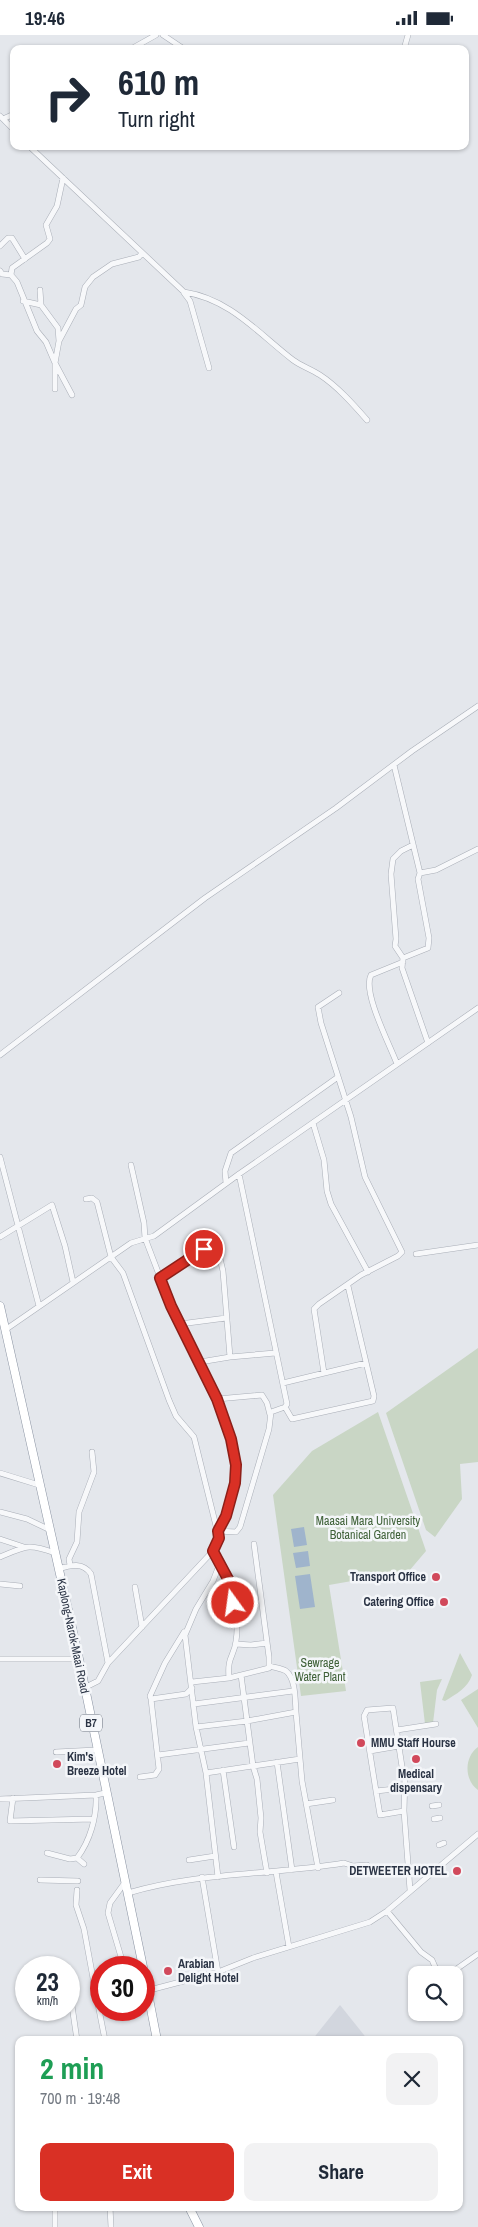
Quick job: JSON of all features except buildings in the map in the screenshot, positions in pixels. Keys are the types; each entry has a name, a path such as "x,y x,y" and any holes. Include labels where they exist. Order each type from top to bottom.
{"highway":[{"name":"Kaplong-Narok-Maai Road","path":"0,1306 48,1529 79,1659 96,1749 141,1956"},
{"path":"153,2021 156,2036"},
{"path":"191,2211 199,2227"}],"street":[{"path":"138,45 156,35"},
{"path":"163,35 178,45"},
{"path":"33,150 184,292 190,301 209,368"},
{"path":"63,178 56,206 46,225 50,239 12,268 11,275 16,282 39,336 46,342 72,395"},
{"path":"0,246 8,238 12,238 25,259"},
{"path":"59,341 76,309 81,305 85,287 93,277 112,264 139,257 142,253"},
{"path":"0,271 2,274 11,275"},
{"path":"40,291 41,305 58,328 59,341 55,363 55,389"},
{"path":"184,292 200,295 238,315 293,361 320,375 338,390 367,420"},
{"path":"23,301 41,305"},
{"path":"0,1055 205,898 336,808 478,706"},
{"path":"394,765 420,873 418,879 428,938 428,948 371,975 369,979 370,995 376,1017 386,1035 396,1064"},
{"path":"413,845 401,851 393,859 391,874 395,946 403,960 408,987 428,1043"},
{"path":"420,873 436,870 478,849"},
{"path":"324,1373 314,1309 318,1304 402,1252 365,1177 346,1099 318,1007 339,993"},
{"path":"5,1330 131,1243 154,1237 239,1173 478,1008"},
{"path":"226,1183 225,1171 231,1153 338,1077"},
{"path":"313,1123 324,1160 327,1191 331,1204 368,1272"},
{"path":"0,1157 39,1306"},
{"path":"131,1165 144,1223 145,1238 180,1324 217,1399 231,1439 236,1471 226,1516 218,1531"},
{"path":"239,1173 275,1353 283,1383 287,1404 285,1407 292,1419 373,1401 348,1286"},
{"path":"84,1688 98,1681 108,1663 213,1551 219,1538 194,1437 176,1416 169,1400 123,1273 111,1257 97,1202 92,1198 86,1199"},
{"path":"0,1237 52,1205 65,1246 73,1282"},
{"path":"416,1254 478,1245"},
{"path":"160,1278 210,1246 217,1246 223,1271 230,1357"},
{"path":"180,1324 226,1318"},
{"path":"200,1362 275,1353"},
{"path":"283,1383 366,1363"},
{"path":"217,1399 262,1395 267,1403 270,1415 270,1429 240,1527 236,1532 218,1531"},
{"path":"270,1415 278,1409 285,1407"},
{"path":"70,1565 69,1559 77,1542 79,1513 94,1472 92,1452"},
{"path":"0,1473 39,1485"},
{"path":"0,1512 27,1519 48,1529"},
{"path":"0,1539 24,1547"},
{"path":"254,1544 270,1666"},
{"path":"0,1557 24,1547 36,1546 55,1553"},
{"path":"213,1551 228,1579 233,1603 236,1644 227,1664 228,1678"},
{"path":"140,1777 158,1773 158,1755 150,1696 165,1663 213,1581 220,1563"},
{"path":"58,1569 70,1565 86,1567 91,1574 108,1663"},
{"path":"0,1584 20,1586"},
{"path":"135,1587 142,1627"},
{"path":"186,1629 185,1635 196,1727 206,1773 218,1877"},
{"path":"236,1644 267,1643"},
{"path":"0,1659 79,1659"},
{"path":"192,1682 228,1678 267,1669 270,1666"},
{"path":"270,1666 288,1674 294,1691 306,1804 318,1867"},
{"path":"241,1675 253,1766 258,1779 261,1818 260,1832 267,1873"},
{"path":"151,1699 186,1694 192,1688"},
{"path":"194,1704 294,1691"},
{"path":"404,1811 380,1815 365,1711 391,1707 394,1713 405,1775 404,1811 410,1890"},
{"path":"196,1727 296,1712"},
{"path":"397,1730 436,1724"},
{"path":"158,1755 250,1743"},
{"path":"370,1751 399,1746"},
{"path":"56,1752 96,1749"},
{"path":"206,1773 300,1759"},
{"path":"277,1762 292,1870"},
{"path":"224,1770 234,1847"},
{"path":"405,1775 427,1774"},
{"path":"376,1791 404,1787"},
{"path":"0,1799 106,1793"},
{"path":"47,1853 70,1859 77,1858 86,1847 93,1819 96,1795"},
{"path":"12,1798 10,1821 93,1819"},
{"path":"306,1804 333,1800"},
{"path":"432,1806 439,1805"},
{"path":"434,1819 440,1818"},
{"path":"155,1989 218,1972 252,1958 370,1922 387,1911 478,1834"},
{"path":"189,1860 215,1856"},
{"path":"77,1858 84,1864"},
{"path":"128,1893 202,1877 267,1873 344,1863 353,1866 367,1865"},
{"path":"276,1872 289,1947"},
{"path":"202,1877 218,1972"},
{"path":"40,1880 78,1881"},
{"path":"121,1956 108,1913 110,1903 126,1881"},
{"path":"77,1890 76,1905 90,1956"},
{"path":"387,1911 420,1952 432,1960 435,1966"},
{"path":"461,1966 478,1954"},
{"path":"75,2021 77,2036"},
{"path":"102,2021 104,2036"},
{"path":"55,2211 55,2227"},
{"path":"110,2211 110,2227"}],"shaded area":[{"path":"340,2005 365,2036 315,2036"}],"green space":[{"path":"478,1348 478,1462 460,1464 462,1499 435,1537 426,1530 386,1413"},
{"name":"Maasai Mara University Botanical Garden","path":"378,1412 426,1551 409,1571 329,1585 346,1691 301,1696 273,1495 312,1451"},
{"path":"460,1653 472,1675 468,1684 461,1690 445,1701 442,1700"},
{"path":"442,1679 437,1690 433,1723 425,1724 420,1682"},
{"path":"478,1689 478,1728 461,1700"},
{"path":"478,1747 478,1790 473,1786 468,1775 468,1762 473,1751"}],"water":[{"path":"304,1527 307,1545 294,1547 291,1529"},
{"path":"308,1551 310,1566 296,1568 293,1553"},
{"path":"310,1574 315,1607 300,1609 295,1576"}],"place":[{"name":"Transport Office","path":"436,1577"},
{"name":"Catering Office","path":"444,1602"},
{"name":"MMU Staff Hourse","path":"361,1743"},
{"name":"Medical dispensary","path":"416,1759"},
{"name":"Kim's Breeze Hotel","path":"57,1764"},
{"name":"DETWEETER HOTEL","path":"457,1871"},
{"name":"Arabian Delight Hotel","path":"168,1971"}],"route":[{"path":"204,1249 160,1278 171,1306 217,1399 231,1439 236,1465 235,1483 226,1516 218,1531 219,1538 213,1551 228,1579 233,1603"}],"park label":[{"name":"Sewrage Water Plant","path":"320,1670"}]}
